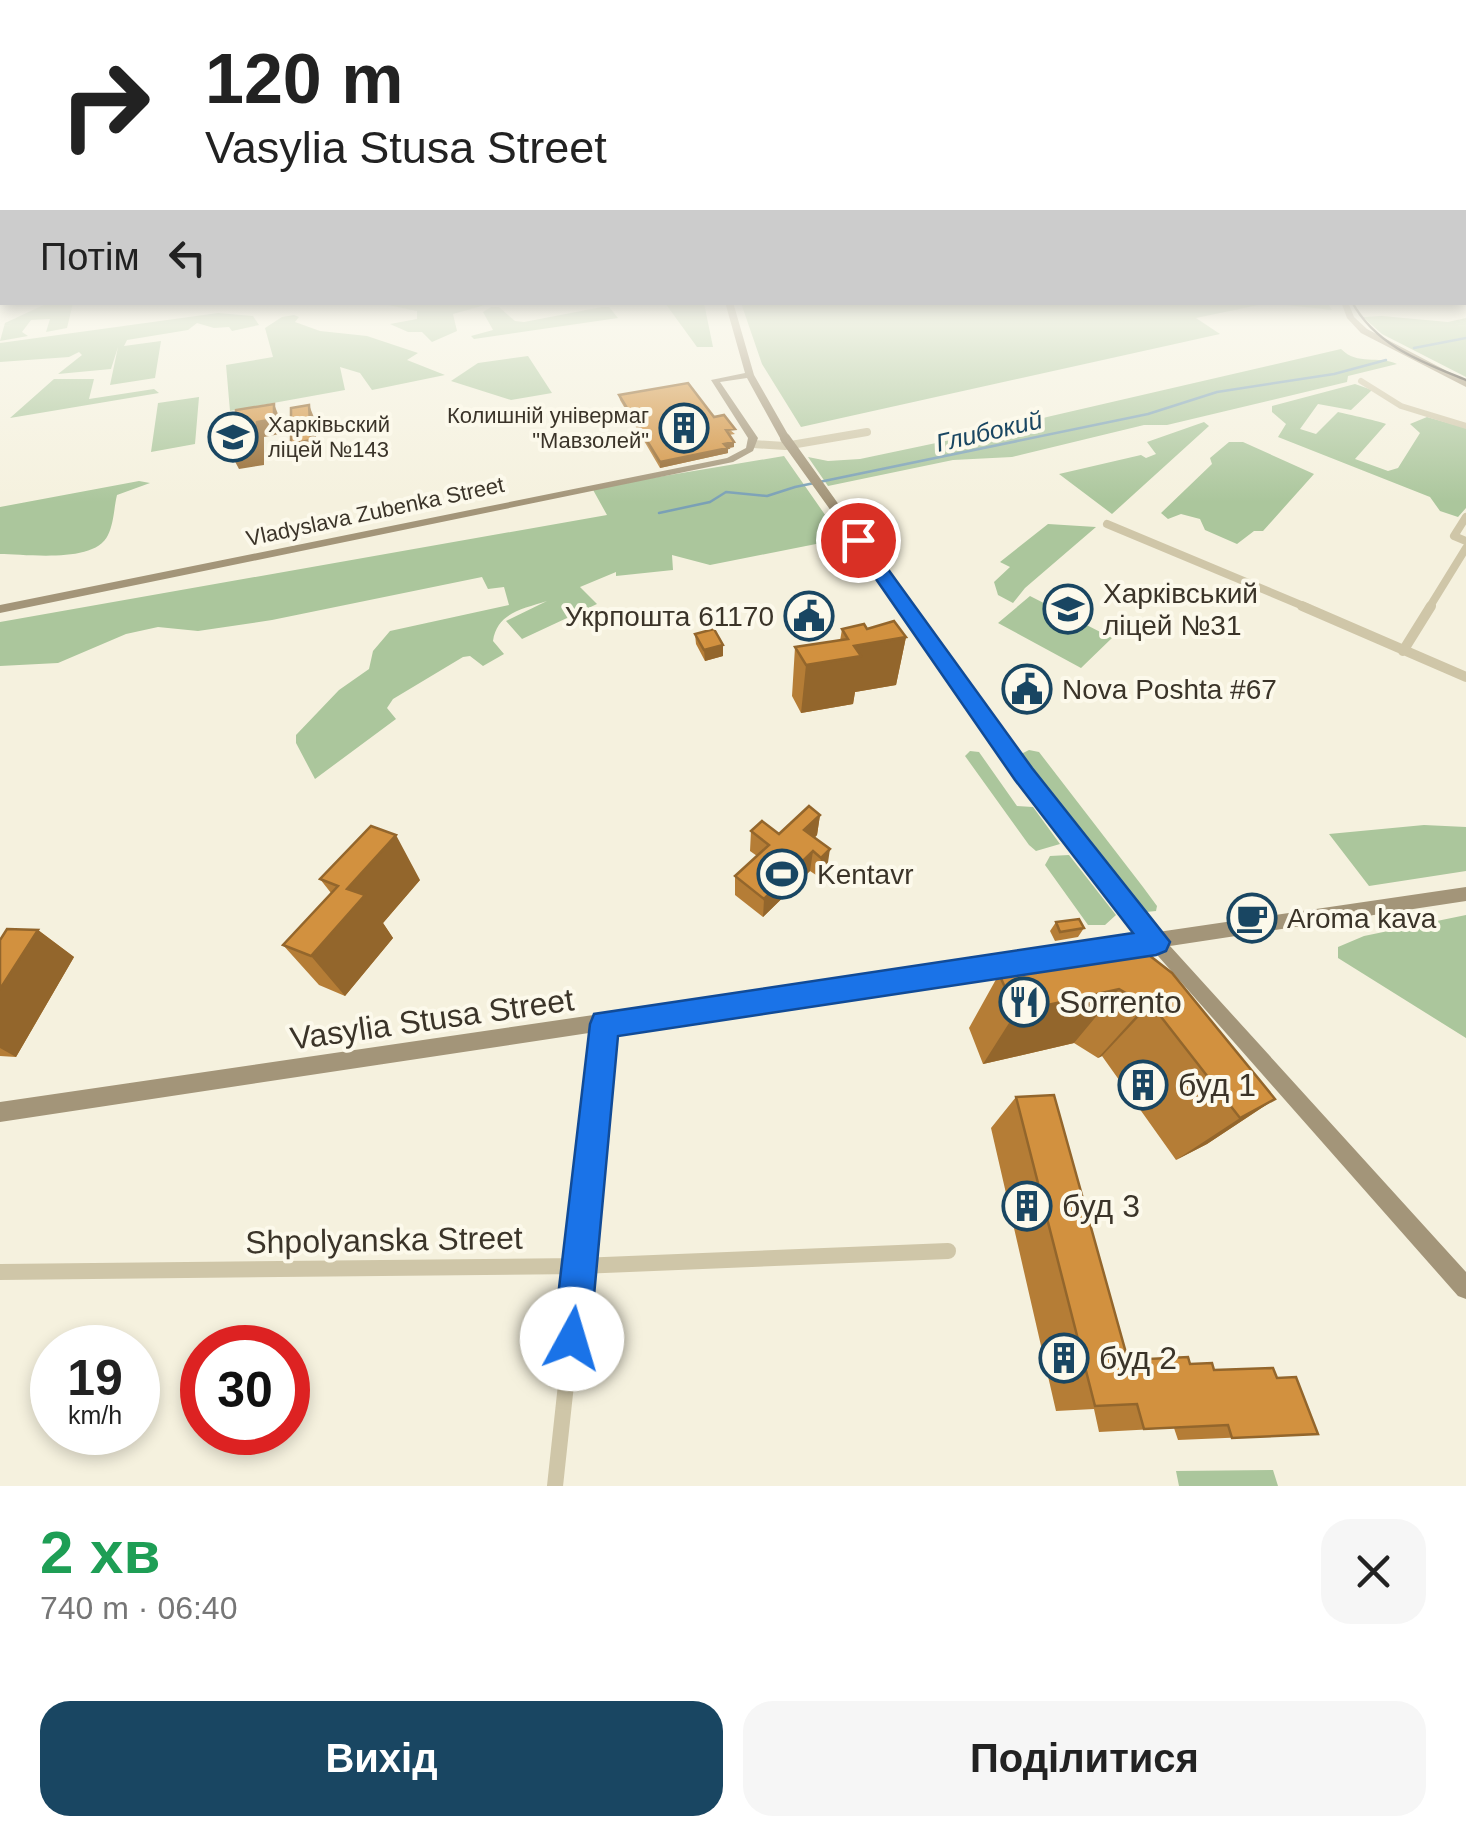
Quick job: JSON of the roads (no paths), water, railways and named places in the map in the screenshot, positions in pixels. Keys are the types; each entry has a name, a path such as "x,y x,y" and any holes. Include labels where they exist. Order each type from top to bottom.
{"street":[{"path":"747,363 785,438 1023,774 1156,942 1466,1288"},
{"path":"1422,363 1466,384"},
{"path":"750,375 715,380 752,435 753,444 780,447 866,432"},
{"path":"1361,381 1401,406 1466,426"},
{"name":"Vladyslava Zubenka Street","path":"0,608 730,460 753,444"},
{"path":"1403,650 1466,544 1454,536 1466,517"},
{"path":"1107,524 1466,677"},
{"name":"Vasylia Stusa Street","path":"0,1112 1466,894"},
{"path":"555,1486 605,1024"},
{"name":"Shpolyanska Street","path":"0,1272 580,1266 948,1250"}],"waterway":[{"name":"Глибокий","path":"659,513 710,502 726,492 767,496 1148,414 1217,392 1334,374 1374,363"}],"tram line":[{"path":"1427,363 1466,380"}],"place":[{"name":"Колишній універмаг \"Мавзолей\"","path":"684,428"},
{"name":"Харківьский ліцей №143","path":"233,437"},
{"name":"Харківський ліцей №31","path":"1068,609"},
{"name":"Укрпошта 61170","path":"809,616"},
{"name":"Nova Poshta #67","path":"1027,689"},
{"name":"Kentavr","path":"782,874"},
{"name":"Aroma kava","path":"1252,918"},
{"name":"Sorrento","path":"1024,1002"},
{"name":"буд 1","path":"1143,1085"},
{"name":"буд 3","path":"1027,1206"},
{"name":"буд 2","path":"1064,1358"}]}
